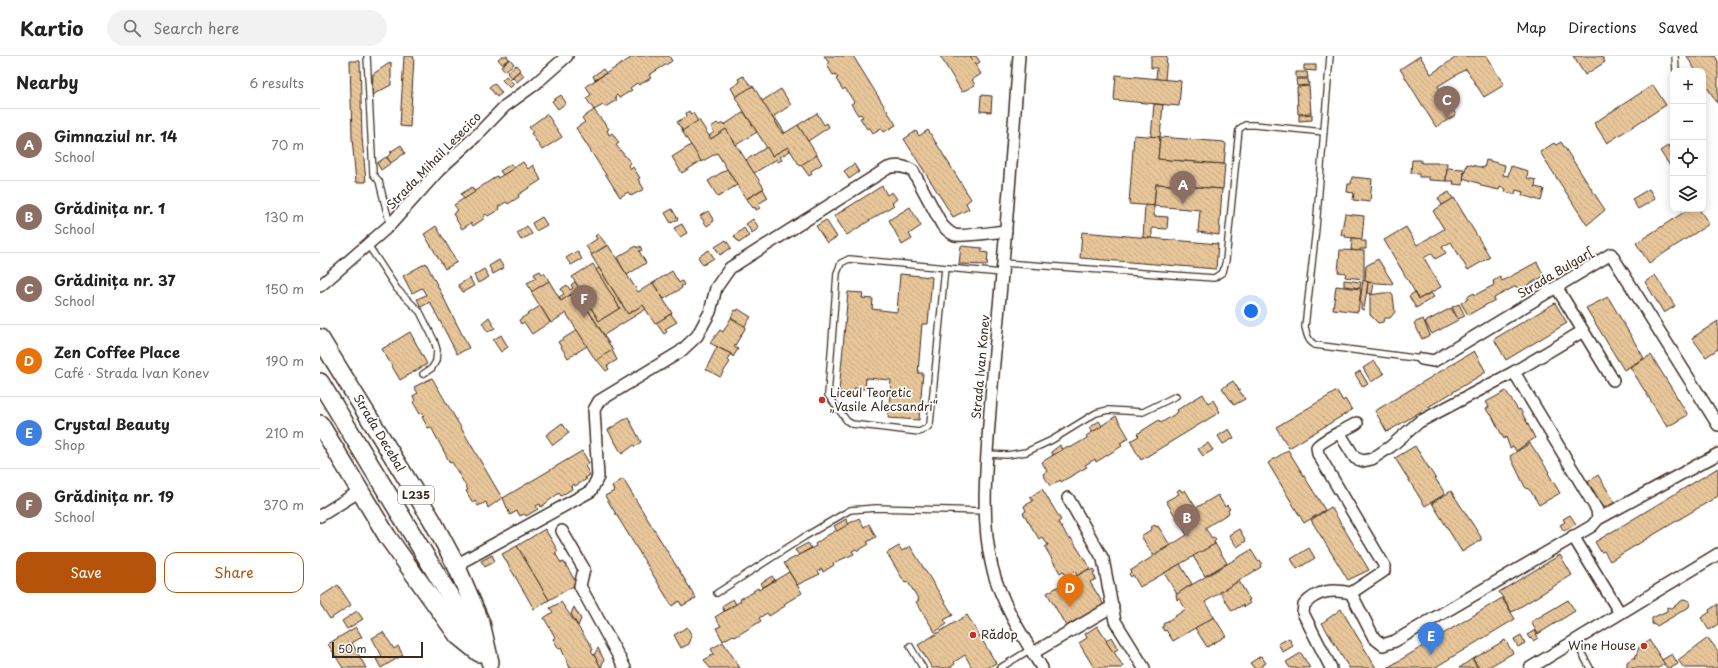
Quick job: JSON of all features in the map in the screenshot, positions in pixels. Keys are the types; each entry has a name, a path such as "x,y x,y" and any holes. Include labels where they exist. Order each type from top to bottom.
{"main road":[{"name":"Strada Decebal","path":"320,338 432,520 456,565 481,623 492,665"},
{"name":"Strada Decebal","path":"320,382 492,665"},
{"path":"320,424 388,536 458,636 492,665"}],"street":[{"name":"Strada Mihail Lesecico","path":"320,286 390,225 440,169 475,137 505,106 534,85 567,56"},
{"name":"Strada Ivan Konev","path":"1019,56 1003,268 991,389 985,511 992,566 996,581 1008,609 1042,668"},
{"path":"456,565 591,491 598,477 594,410 599,401 680,352 697,336 710,312 716,288 730,268 888,168 894,166 907,168 912,171 942,225 955,235 1006,231"},
{"name":"Strada Bulgar[","path":"1422,359 1434,361 1611,254 1718,425"},
{"path":"1557,288 1614,380"},
{"path":"1340,434 1355,458 1363,460 1372,459 1390,447 1419,422 1514,372 1583,331"},
{"path":"1514,372 1597,510 1598,519"},
{"path":"1331,668 1305,618 1303,608 1304,605 1312,598 1327,591 1334,590 1351,593 1379,576 1384,571 1384,565 1318,454 1317,447 1320,442 1340,434 1357,423"},
{"path":"1351,593 1374,638 1383,645 1395,641 1592,526 1598,519 1718,454"},
{"path":"320,516 360,491"},
{"path":"1068,498 1103,559 1119,628 1144,668"},
{"path":"562,531 584,568 580,586 625,668"},
{"path":"1573,536 1620,614"},
{"path":"1530,668 1718,554"},
{"path":"1032,651 1113,606"}],"lane":[{"path":"367,56 373,174 379,181 390,225"},
{"path":"1330,56 1305,327 1307,335 1310,342 1315,345 1422,359"},
{"path":"1676,56 1676,68"},
{"path":"945,268 930,424 927,428 919,432 866,428 847,421 828,395 839,267 842,263 849,259 945,268 1003,268 1214,278 1223,272 1226,260 1239,129 1245,125 1255,125 1324,132"},
{"path":"368,245 397,289 420,312 434,340 437,350 436,361 432,368 423,374"},
{"path":"987,454 1006,455 1026,452 1052,440 1096,413 1108,410 1143,412 1176,396"},
{"path":"716,593 844,512 876,508 985,511"},
{"path":"1575,641 1590,668"},
{"path":"910,646 923,668"},
{"path":"1000,668 1032,651"}],"building":[{"path":"404,56 413,56 414,58 410,127 400,126"},
{"path":"502,56 507,56 509,59 502,64 498,59"},
{"path":"634,56 669,56 672,61 649,75 651,78 639,85 637,83 630,88 632,90 619,98 617,95 615,97 617,100 605,107 603,105 594,110 586,98 591,95 586,86"},
{"path":"824,56 853,56 896,125 884,132 881,128 873,133 869,127 867,129 860,118 863,117 861,114 858,115 851,104 854,102 845,88 843,90 836,79 838,78 835,74 833,75 827,65 829,63"},
{"path":"940,56 970,56 981,74 972,80 975,85 962,92"},
{"path":"970,56 976,56 980,62 975,65"},
{"path":"1151,56 1167,56 1165,80 1156,79 1157,68 1151,68"},
{"path":"1420,56 1431,74 1458,56 1486,56 1504,85 1484,97 1466,69 1438,86 1456,115 1436,127 1400,69"},
{"path":"1573,56 1602,56 1605,62 1585,75"},
{"path":"1715,56 1718,61 1718,104 1706,86 1706,68 1694,68 1687,57"},
{"path":"510,59 514,64 505,71 501,66"},
{"path":"350,61 360,61 362,137 366,182 356,182 352,138"},
{"path":"391,62 391,85 372,95 373,74"},
{"path":"516,65 520,70 511,78 507,73"},
{"path":"1304,65 1316,65 1316,71 1304,70"},
{"path":"603,69 606,73 595,80 593,76"},
{"path":"520,71 524,76 517,82 512,77"},
{"path":"1296,72 1307,72 1308,78 1296,78"},
{"path":"1116,75 1181,81 1179,106 1114,100"},
{"path":"506,76 514,84 510,88 502,80"},
{"path":"743,76 752,87 736,97 731,88 740,82 738,79"},
{"path":"1296,79 1308,79 1309,85 1297,86"},
{"path":"494,83 502,93 497,97 489,87"},
{"path":"1653,85 1666,105 1607,143 1594,123"},
{"path":"753,86 783,134 798,125 817,155 800,166 788,147 772,156 735,97"},
{"path":"1309,86 1311,113 1298,114 1297,87"},
{"path":"781,89 791,105 774,116 785,133 783,134 762,101"},
{"path":"561,95 566,103 558,109 552,101"},
{"path":"981,95 992,96 991,112 980,111"},
{"path":"1154,104 1163,105 1160,137 1151,137"},
{"path":"594,110 609,129 607,130 609,135 612,133 619,143 616,145 631,163 628,165 631,169 633,167 640,178 638,179 644,189 631,196 628,192 620,197 576,128 585,122 582,118"},
{"path":"689,111 691,114 693,113 698,121 683,131 677,122 687,116 686,113"},
{"path":"744,112 757,132 736,145 726,129 711,139 709,136 714,132 711,127 717,123 719,125 723,123 724,125"},
{"path":"817,113 824,125 827,123 829,127 808,141 798,125"},
{"path":"547,114 562,137 542,150 531,133 533,132 529,127"},
{"path":"1312,114 1312,120 1299,121 1299,115"},
{"path":"699,120 711,139 726,129 764,188 746,199 717,153 701,162 682,131"},
{"path":"928,130 971,199 966,203 969,209 953,217 904,139 916,131 919,136"},
{"path":"1134,135 1160,137 1158,159 1225,164 1223,189 1156,184 1154,206 1129,204"},
{"path":"1160,137 1224,142 1226,144 1224,164 1158,159"},
{"path":"1561,142 1605,210 1587,225 1540,152 1554,143 1556,145"},
{"path":"401,145 405,153 391,163 387,157 392,153 390,152"},
{"path":"691,145 701,161 682,173 672,157"},
{"path":"1669,145 1670,166 1660,151"},
{"path":"767,147 772,156 788,147 790,151 780,157 782,160 778,162 777,159 754,173 746,160"},
{"path":"817,155 822,164 811,171 812,174 809,176 801,165"},
{"path":"386,157 391,163 381,170 377,163"},
{"path":"1412,160 1421,160 1421,163 1447,163 1446,181 1429,180 1429,177 1419,177 1419,174 1411,173"},
{"path":"1486,160 1505,165 1503,175 1508,176 1511,166 1528,171 1527,178 1536,180 1535,187 1544,189 1541,201 1522,195 1523,192 1516,190 1515,194 1505,192 1506,189 1500,187 1499,190 1481,186 1481,184 1463,178 1467,164 1484,168"},
{"path":"523,162 528,169 533,165 541,180 518,195 519,197 508,204 506,202 498,207 500,209 488,216 486,214 483,216 485,218 473,226 471,223 462,229 453,214 458,210 454,205 497,176 498,178"},
{"path":"511,164 514,168 503,175 500,171"},
{"path":"854,164 859,172 849,179 844,171"},
{"path":"1447,168 1464,169 1463,185 1453,184 1454,181 1446,181"},
{"path":"727,169 737,185 718,197 708,181"},
{"path":"1352,177 1372,179 1370,202 1353,200 1354,193 1347,192 1348,184 1351,184"},
{"path":"1156,184 1222,189 1219,235 1198,232 1200,210 1154,206"},
{"path":"882,186 887,195 892,192 897,199 892,203 894,205 847,235 834,216"},
{"path":"472,187 475,192 464,199 461,194"},
{"path":"763,189 768,198 758,204 760,208 756,210 747,199"},
{"path":"1649,189 1655,199 1638,209 1632,199"},
{"path":"1449,192 1453,199 1442,205 1438,198"},
{"path":"1454,198 1490,257 1468,270 1451,242 1442,247 1446,253 1435,259 1432,253 1424,258 1441,287 1419,299 1384,240 1406,227 1417,245 1444,229 1433,211"},
{"path":"1145,205 1154,206 1154,216 1168,217 1167,229 1152,228 1152,238 1143,238"},
{"path":"910,207 921,226 909,234 912,239 902,245 889,220"},
{"path":"672,209 678,219 671,223 665,213"},
{"path":"708,211 714,221 707,226 700,216"},
{"path":"1684,212 1701,212 1709,224 1649,263 1636,243"},
{"path":"1345,214 1364,216 1362,239 1345,237 1345,235 1341,235"},
{"path":"542,217 547,225 536,231 532,223"},
{"path":"753,219 759,228 752,233 746,224"},
{"path":"826,220 837,237 827,243 816,226"},
{"path":"682,224 687,233 680,237 674,228"},
{"path":"436,226 457,262 445,269 424,234"},
{"path":"527,226 532,234 521,240 517,233"},
{"path":"744,228 749,236 739,243 734,236"},
{"path":"1082,232 1218,244 1216,269 1080,258"},
{"path":"598,234 607,245 592,255 586,246 597,239 595,236"},
{"path":"1352,238 1366,241 1366,249 1360,249 1360,251 1351,250"},
{"path":"726,240 731,248 720,255 715,247"},
{"path":"608,245 638,292 653,283 672,313 655,324 643,305 628,314 591,255"},
{"path":"636,246 637,248 640,246 642,250 639,251 646,263 627,275 617,258"},
{"path":"961,246 982,248 982,252 988,253 987,265 959,264"},
{"path":"709,250 714,258 703,265 698,257"},
{"path":"1340,250 1364,251 1364,279 1345,277 1346,273 1338,272"},
{"path":"577,251 582,259 571,265 566,258"},
{"path":"1378,259 1393,283 1392,284 1365,282 1366,266"},
{"path":"499,260 504,268 493,274 489,266"},
{"path":"1537,262 1544,276 1519,290 1516,286 1468,315 1461,303 1468,299 1467,297 1474,293 1475,295 1494,285 1493,281 1500,277 1502,281"},
{"path":"426,263 469,348 457,354 430,302 421,307 417,299 426,295 422,288 412,293 403,276"},
{"path":"593,264 620,308 599,321 572,277"},
{"path":"599,268 628,314 643,305 646,309 604,335 576,291 561,301 559,297 564,294 561,289 567,285 570,290 573,288 571,285 575,282 599,321 620,308 596,270"},
{"path":"484,269 489,277 478,283 474,275"},
{"path":"540,271 542,274 544,273 549,281 532,292 527,283 536,278 534,274"},
{"path":"672,271 679,283 682,281 684,285 681,286 682,288 664,299 653,283"},
{"path":"900,274 932,277 928,324 922,324 918,373 923,373 919,420 888,418 891,380 866,378 865,389 854,388 854,393 839,392 848,292 863,293 862,298 873,299 872,309 897,312"},
{"path":"1655,275 1675,306 1664,313 1645,282"},
{"path":"470,278 474,286 463,292 458,285"},
{"path":"1344,280 1361,282 1360,288 1344,286"},
{"path":"1363,280 1368,282 1364,310 1361,309 1360,302"},
{"path":"549,281 561,301 576,291 613,350 596,361 566,313 551,323 531,292"},
{"path":"1368,282 1374,283 1372,294 1367,293"},
{"path":"1336,286 1361,289 1358,312 1333,309"},
{"path":"1415,292 1419,299 1431,293 1434,297 1416,308 1409,296"},
{"path":"1391,293 1393,296 1395,312 1390,318 1385,318 1383,322 1378,323 1370,315 1370,295"},
{"path":"1608,297 1644,358 1624,370 1586,308"},
{"path":"1555,303 1567,323 1506,360 1494,339"},
{"path":"1459,304 1465,316 1458,319 1452,307"},
{"path":"540,306 550,322 532,334 524,322 521,324 519,320"},
{"path":"1451,308 1458,320 1432,334 1425,322"},
{"path":"738,309 751,317 744,327 732,320 733,318 731,317 735,310 737,311"},
{"path":"671,314 677,322 665,329 667,332 664,334 656,323"},
{"path":"489,317 495,328 488,332 482,323"},
{"path":"731,318 746,327 734,347 738,349 733,357 731,354 710,343 720,330 723,332"},
{"path":"1423,319 1430,335 1422,339 1414,323"},
{"path":"1718,321 1718,349 1706,357 1692,338"},
{"path":"577,330 587,346 568,358 558,342"},
{"path":"410,332 427,364 400,380 382,349"},
{"path":"501,335 508,347 501,352 493,340"},
{"path":"717,347 731,354 728,360 730,362 720,377 706,369"},
{"path":"612,350 617,360 607,366 609,369 606,371 597,360"},
{"path":"1474,351 1486,372 1387,432 1375,411"},
{"path":"1651,355 1688,415 1667,427 1630,367"},
{"path":"1374,361 1384,374 1371,382 1363,368"},
{"path":"1360,371 1368,384 1363,387 1355,374"},
{"path":"432,378 502,498 488,508 486,502 478,506 475,501 473,503 466,491 468,490 452,462 450,463 431,427 428,428 422,417 424,415 422,412 420,414 413,402 415,401 413,396 418,393 414,387"},
{"path":"1233,381 1245,399 1234,405 1222,388"},
{"path":"1337,391 1343,401 1345,399 1352,410 1289,448 1276,427"},
{"path":"1506,391 1518,410 1520,409 1535,438 1516,451 1513,446 1510,448 1506,437 1504,439 1491,414 1490,415 1486,409 1489,407 1486,402"},
{"path":"1203,394 1208,403 1213,400 1220,412 1141,460 1130,441 1139,436 1137,434 1159,420 1161,423 1178,412 1177,410"},
{"path":"1116,416 1129,438 1120,443 1122,446 1096,462 1095,459 1085,465 1087,467 1061,482 1060,480 1050,486 1043,474 1047,471 1042,462 1068,446 1070,448 1087,438 1086,436"},
{"path":"628,417 641,442 635,447 634,445 622,454 608,430"},
{"path":"1099,421 1102,426 1092,432 1089,428"},
{"path":"562,423 569,433 553,445 546,435"},
{"path":"1229,429 1234,438 1223,444 1218,436"},
{"path":"1208,443 1213,450 1203,456 1198,449"},
{"path":"1530,443 1549,472 1548,473 1560,493 1539,505 1530,490 1525,487 1510,456"},
{"path":"1060,445 1062,450 1053,455 1051,452"},
{"path":"1415,446 1445,494 1425,506 1395,458"},
{"path":"1288,450 1325,510 1304,523 1268,463"},
{"path":"582,451 589,463 585,466 590,475 585,478 587,479 575,486 574,484 571,486 572,489 561,496 559,493 541,507 540,504 536,506 538,509 526,516 524,514 520,516 517,511 510,515 503,498"},
{"path":"1718,468 1718,496 1610,561 1604,551 1601,552 1595,542"},
{"path":"1598,475 1617,506 1607,512 1588,482"},
{"path":"623,479 696,598 682,606 679,601 672,606 605,496 614,491 612,486"},
{"path":"1042,489 1061,520 1058,522 1069,539 1071,538 1090,568 1077,576 1075,571 1066,576 1063,571 1060,573 1045,547 1048,545 1042,537 1039,539 1023,513 1026,511 1024,506 1033,501 1030,497"},
{"path":"1180,489 1182,492 1185,490 1196,508 1177,519 1166,501 1179,494 1177,491"},
{"path":"1451,491 1481,537 1481,540 1462,552 1432,503"},
{"path":"1218,495 1225,507 1227,505 1230,509 1228,510 1229,513 1205,528 1212,538 1214,537 1216,540 1214,542 1215,544 1140,587 1133,575 1131,577 1129,574 1131,572 1130,571 1187,535 1177,519"},
{"path":"1331,507 1369,570 1348,580 1311,520"},
{"path":"1570,515 1576,524 1564,531 1560,525 1565,522 1563,519"},
{"path":"859,518 864,527 869,524 876,537 867,542 869,544 858,551 856,549 852,551 854,554 833,563 834,565 823,572 822,569 818,571 820,574 797,585 784,563 816,546 815,544 828,535"},
{"path":"846,519 849,524 837,531 834,526"},
{"path":"1155,525 1156,527 1158,526 1170,545 1153,555 1141,536 1152,529 1151,527"},
{"path":"545,529 558,551 555,553 561,563 564,562 577,584 549,600 517,546"},
{"path":"1239,529 1246,541 1237,547 1229,535"},
{"path":"1214,542 1227,563 1205,576 1193,556 1215,544"},
{"path":"808,543 811,548 799,555 795,550"},
{"path":"517,546 549,600 534,609 502,554"},
{"path":"899,546 902,551 910,546 953,615 944,620 947,624 935,632 916,602 919,600 908,582 905,583 887,553"},
{"path":"1309,548 1315,558 1297,569 1291,559"},
{"path":"1251,550 1258,561 1260,560 1262,563 1260,565 1261,567 1205,602 1214,617 1173,641 1166,630 1164,631 1162,627 1164,626 1163,624 1186,609 1179,599 1177,600 1176,594"},
{"path":"492,555 495,561 485,567 481,561"},
{"path":"1560,555 1572,575 1512,612 1499,592"},
{"path":"1180,564 1192,584 1177,594 1164,573"},
{"path":"1089,569 1090,571 1093,569 1095,572 1093,573 1096,579 1090,582 1104,605 1066,626 1047,593"},
{"path":"789,572 802,593 784,604 785,606 769,616 767,613 759,618 761,621 735,637 733,635 723,641 716,628 721,626 715,617 741,601 740,599 754,592 753,591 758,588 759,590"},
{"path":"772,576 775,580 763,587 761,583"},
{"path":"1239,581 1250,600 1248,601 1250,603 1244,607 1243,605 1232,611 1220,592"},
{"path":"338,585 351,605 330,619 320,604 320,597"},
{"path":"1502,598 1515,619 1434,668 1387,668"},
{"path":"733,599 736,604 724,611 722,606"},
{"path":"1684,599 1690,601 1689,607 1657,626 1652,624 1652,618 1667,611 1667,607 1672,608"},
{"path":"1568,600 1575,611 1538,634 1531,622"},
{"path":"561,602 590,644 593,650 591,651 602,668 570,668 561,648 559,649 553,639 555,637 544,618 553,612 550,608"},
{"path":"1718,604 1718,624 1709,630 1701,618"},
{"path":"574,607 581,619 578,626 571,614"},
{"path":"1341,609 1376,668 1349,668 1322,623"},
{"path":"357,611 363,619 347,629 342,621"},
{"path":"967,615 996,663 987,668 972,668 965,655 954,662 955,664 949,668 932,668 918,645"},
{"path":"1214,617 1226,636 1207,647 1195,628"},
{"path":"1097,626 1123,666 1122,668 1094,668 1079,643 1087,638 1085,634"},
{"path":"356,627 362,637 352,643 366,668 343,668 328,644"},
{"path":"687,627 692,636 689,644 681,648 674,635"},
{"path":"1535,630 1538,638 1533,641 1527,635"},
{"path":"383,632 394,649 398,646 403,655 381,668 376,659 382,656 372,638"},
{"path":"1521,635 1525,643 1518,647 1514,639"},
{"path":"1111,637 1118,649 1113,652 1106,641"},
{"path":"1289,638 1293,646 1283,652 1278,644"},
{"path":"1708,638 1718,651 1718,668 1684,668 1678,660"},
{"path":"1505,640 1513,653 1487,668 1479,668 1473,659"},
{"path":"1649,640 1665,664 1658,668 1627,668 1627,662 1632,658 1635,658 1639,647"},
{"path":"723,642 740,668 710,668 704,660 714,654 711,649"},
{"path":"598,648 604,660 601,667 594,655"},
{"path":"1301,653 1310,668 1290,668 1286,662"},
{"path":"1672,654 1678,664 1671,668 1667,668 1662,660"},
{"path":"1261,656 1266,663 1259,668 1254,668 1250,663"},
{"path":"1472,659 1478,668 1459,668"}],"place":[{"name":"Grădinița nr. 37","path":"1447,119"},
{"name":"Gimnaziul nr. 14","path":"1183,204"},
{"name":"Grădinița nr. 19","path":"584,318"},
{"name":"Liceul Teoretic „Vasile Alecsandri“","path":"822,400"},
{"name":"Grădinița nr. 1","path":"1187,537"},
{"name":"Zen Coffee Place","path":"1070,607"},
{"name":"Rădop","path":"973,635"},
{"name":"Wine House","path":"1644,646"},
{"name":"Crystal Beauty","path":"1431,655"}]}
